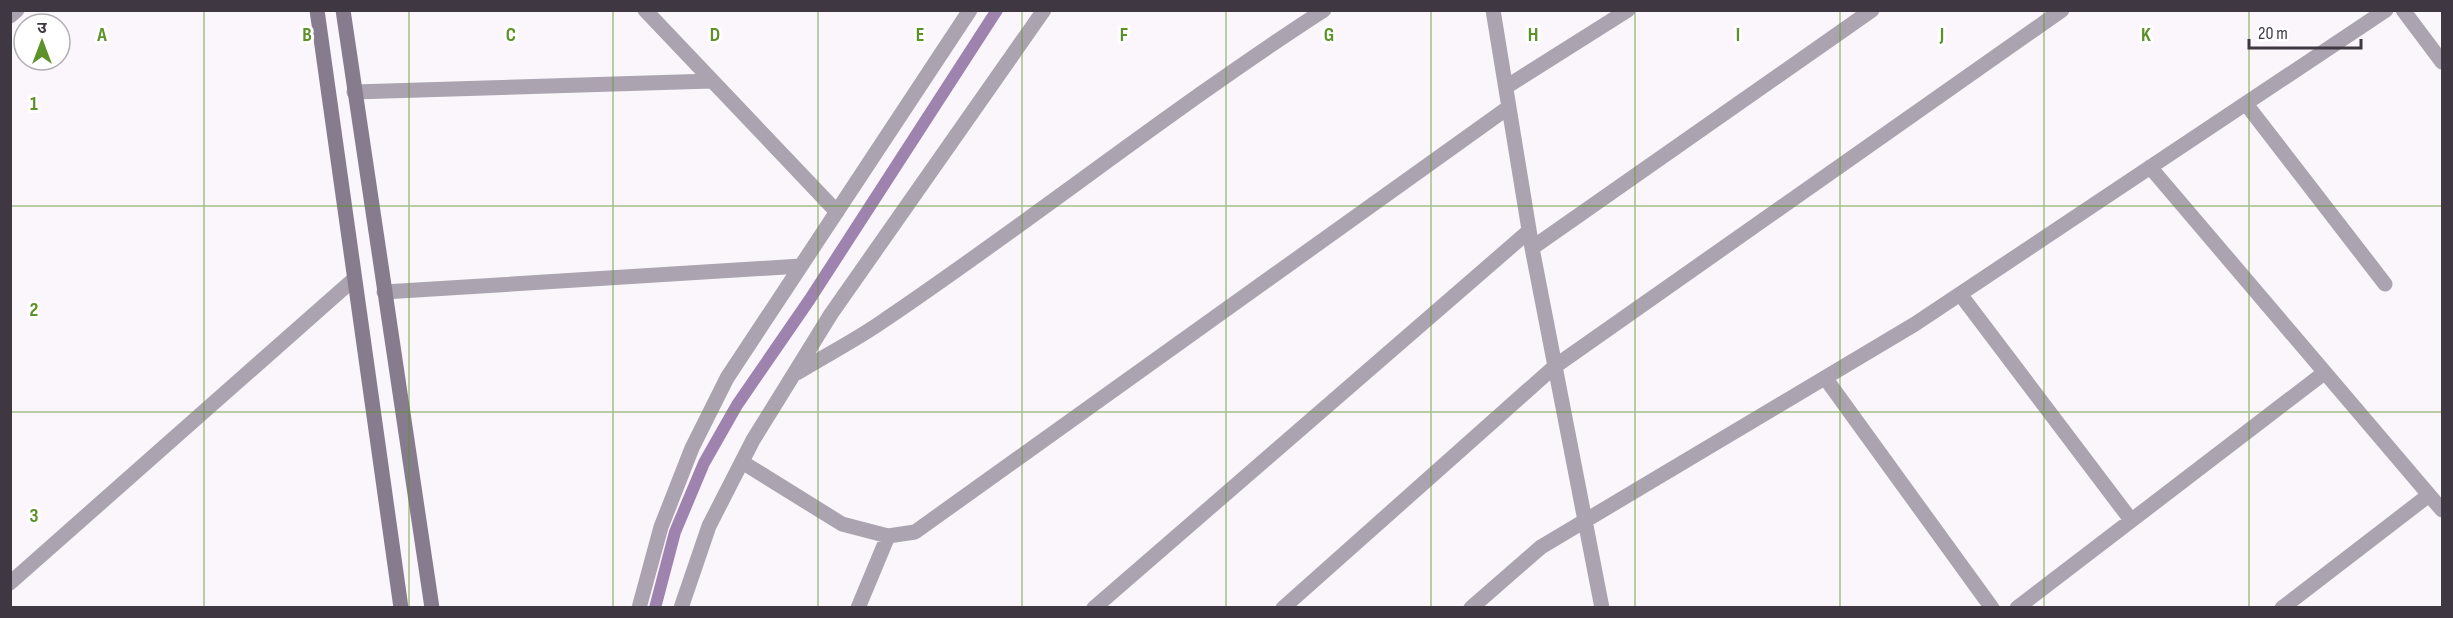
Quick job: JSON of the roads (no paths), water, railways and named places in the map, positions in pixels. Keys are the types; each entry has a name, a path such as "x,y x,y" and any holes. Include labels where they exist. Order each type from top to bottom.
{"street":[{"path":"10,16 17,10"},
{"path":"317,10 401,608"},
{"path":"343,10 432,608"},
{"path":"645,10 837,212"},
{"path":"639,608 661,527 692,448 726,378 970,10"},
{"path":"681,608 709,526 742,462 794,374 831,314 1044,10"},
{"path":"794,374 884,321 1145,133 1324,10"},
{"path":"1506,87 1628,10"},
{"path":"1532,248 1872,10"},
{"path":"1283,608 1554,367 2062,10"},
{"path":"1471,608 1541,547 1826,379 1960,294 2386,10"},
{"path":"2403,10 2442,62"},
{"path":"1496,13 1532,248 1602,608"},
{"path":"354,92 712,81"},
{"path":"2246,104 2385,284"},
{"path":"742,462 842,524 888,536 915,532 1509,107"},
{"path":"2150,167 2442,510"},
{"path":"1094,608 1529,231"},
{"path":"384,292 801,266"},
{"path":"10,583 354,279"},
{"path":"1960,294 2131,520"},
{"path":"2017,608 2324,373"},
{"path":"1826,379 1992,608"},
{"path":"2282,608 2429,495"},
{"path":"858,608 888,536"}],"waterway":[{"path":"655,608 675,532 704,463 737,405 810,299 997,10"}]}
